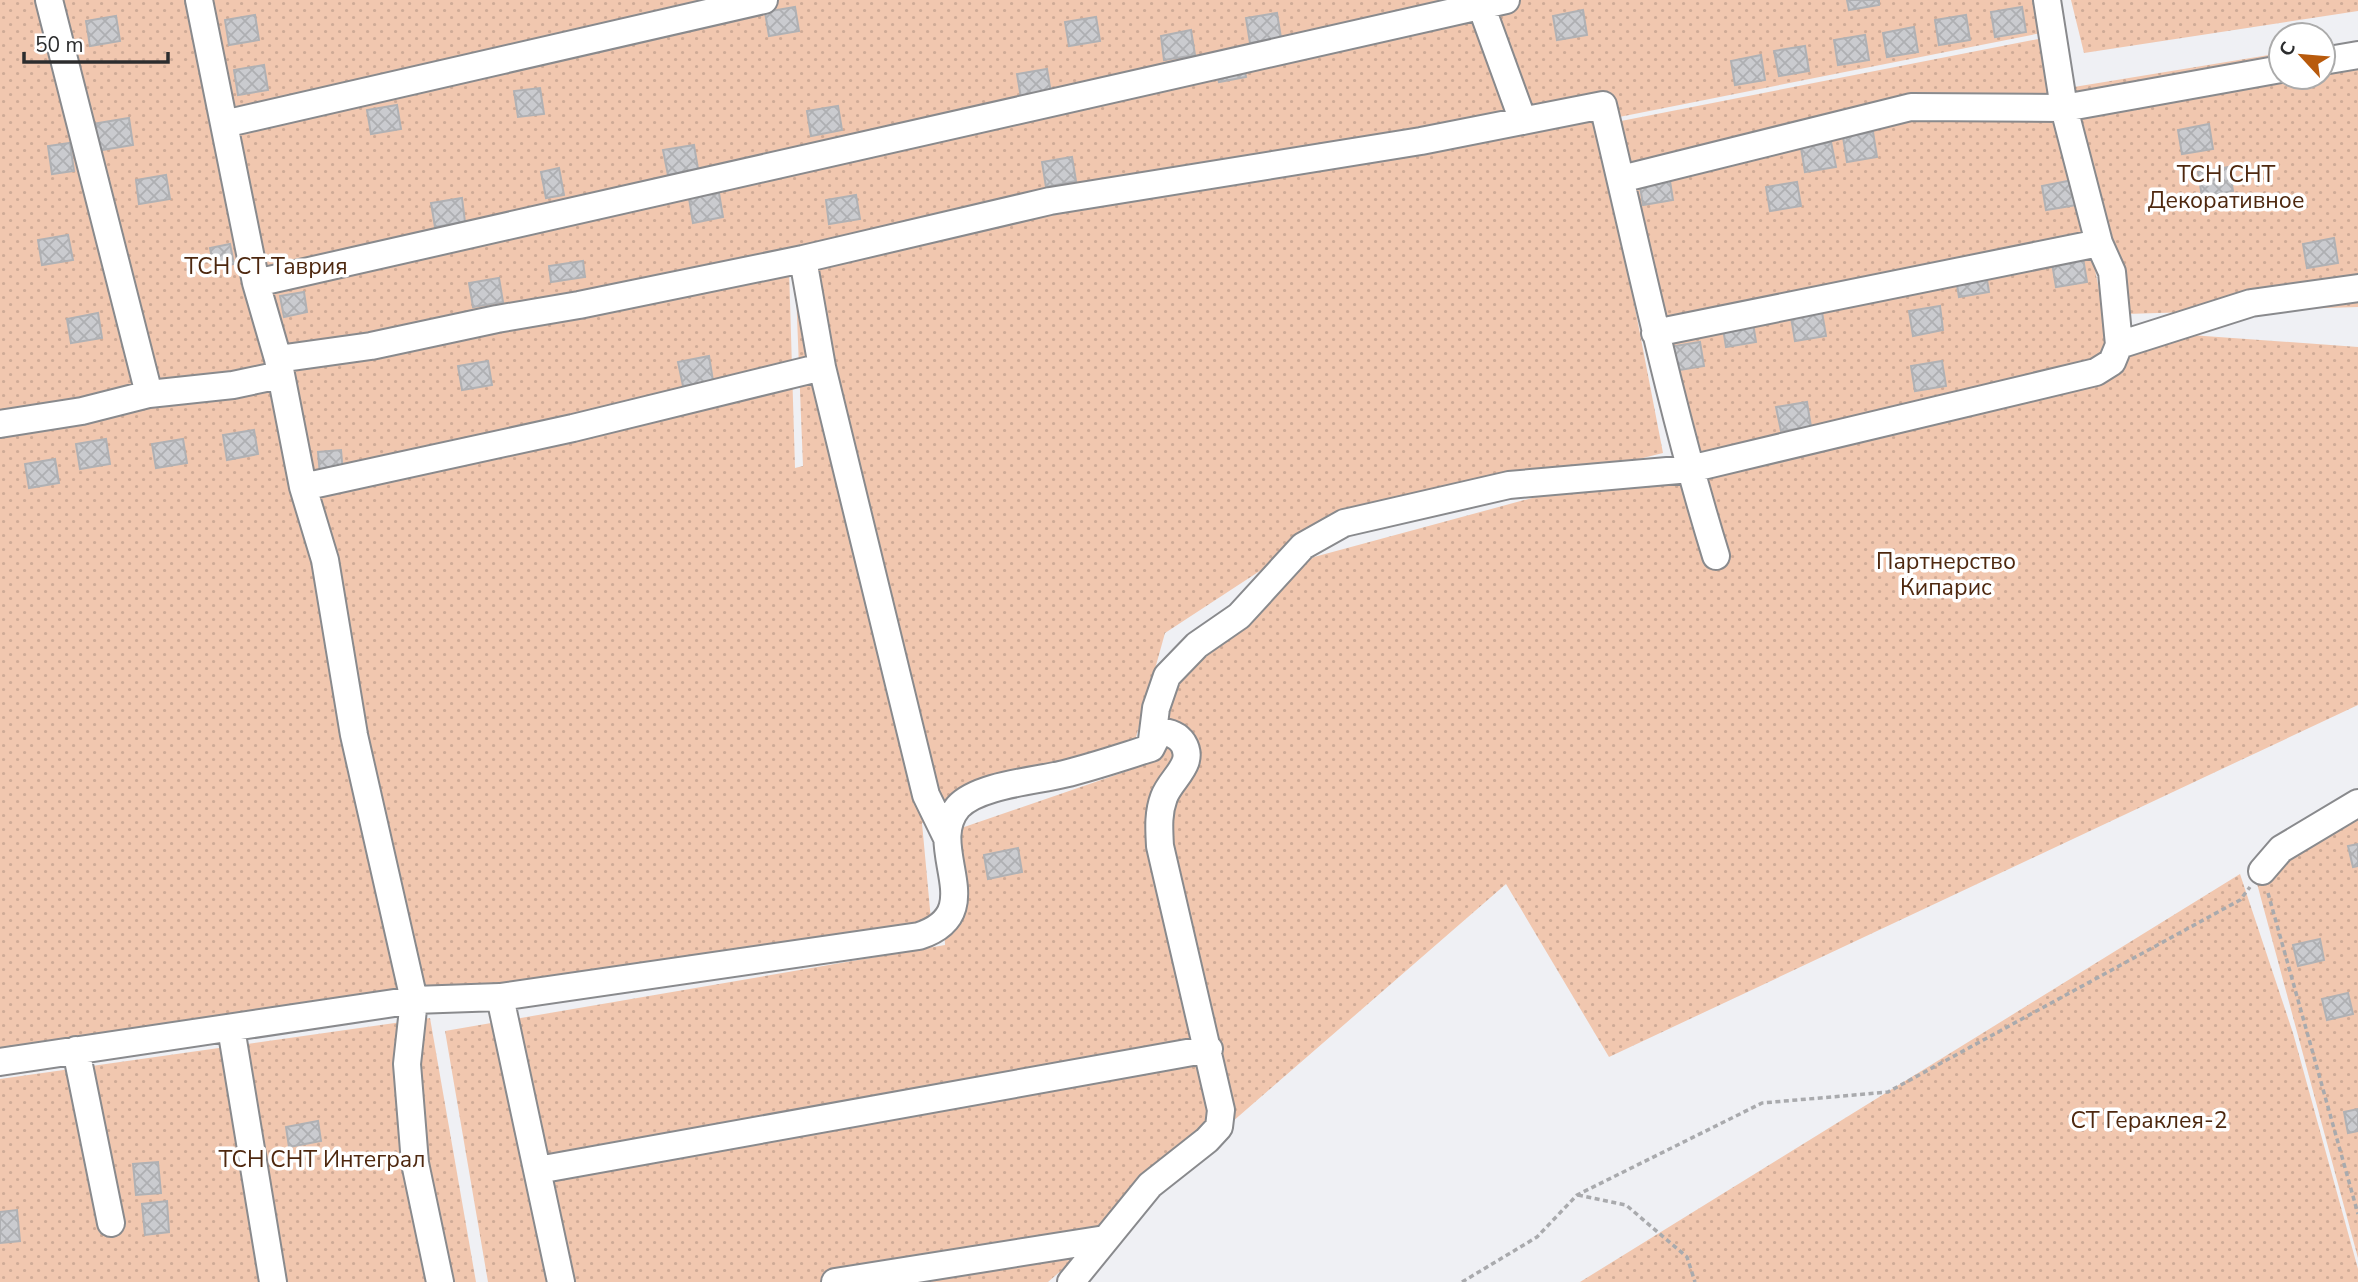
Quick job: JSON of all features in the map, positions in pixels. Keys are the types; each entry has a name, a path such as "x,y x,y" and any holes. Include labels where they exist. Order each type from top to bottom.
{"street":[{"path":"49,0 149,394"},
{"path":"199,0 256,283 279,367 303,487 325,560 354,735 414,1000 407,1064 415,1163 440,1282"},
{"path":"224,124 764,0"},
{"path":"1151,748 1156,708 1167,676 1197,645 1239,616 1303,546 1344,523 1509,485 1689,469 2096,372 2112,362 2119,345 2112,272 2099,243 2064,108 2047,0"},
{"path":"256,283 1488,2 1523,121"},
{"path":"2337,59 2358,55"},
{"path":"1620,179 1911,107 2064,108 2267,72"},
{"path":"0,424 82,411 149,394 233,385 279,367 371,346 497,318 803,259 1050,201 1421,141 1603,105 1689,469 1716,556"},
{"path":"1655,333 2099,243"},
{"path":"0,1062 414,1000 500,997 919,936 942,925 950,915 955,890 947,838 926,795 822,367 803,259"},
{"path":"2119,345 2251,303 2358,288"},
{"path":"303,487 573,428 822,367"},
{"path":"947,838 950,822 958,808 970,797 1065,774 1151,748 1158,732 1166,732 1179,738 1186,751 1184,766 1165,794 1158,819 1160,846 1209,1049 1221,1110 1219,1127 1207,1140 1150,1185 1071,1282"},
{"path":"2262,871 2281,849 2358,803"},
{"path":"500,997 561,1282"},
{"path":"231,1028 274,1282"},
{"path":"538,1170 1209,1049"},
{"path":"76,1050 111,1223"},
{"path":"835,1282 1105,1239"}],"path":[{"path":"1462,1282 1537,1237 1577,1195 1762,1103 1888,1092 2240,900 2262,871"},
{"path":"2262,871 2358,1214"},
{"path":"1577,1195 1626,1205 1687,1257 1695,1282"}],"green space":[{"name":"ТСН СТ Таврия","path":"0,0 2040,0 2046,32 1599,121 1663,453 1304,542 1165,633 1133,748 922,823 932,931 0,1072","holes":["795,267 803,466 795,468 789,268"]},
{"path":"2071,0 2358,0 2358,11 2293,21 2267,21 2267,25 2084,53"},
{"name":"Партнерство Кипарис","path":"2048,37 2107,329 2358,347 2358,705 1609,1057 1506,884 1048,1282 488,1282 445,1031 945,945 941,835 1133,769 1177,648 1314,557 1676,459 1621,121"},
{"name":"ТСН СНТ Декоративное","path":"2358,41 2358,307 2126,314 2074,87 2267,55 2267,91 2337,91 2337,44"},
{"path":"2358,804 2358,1258 2252,865"},
{"name":"СТ Гераклея-2","path":"2240,874 2293,1033 2358,1269 2358,1282 1580,1282"},
{"name":"ТСН СНТ Интеграл","path":"430,1018 476,1282 0,1282 0,1079"}],"building":[{"path":"1847,0 1879,0 1879,5 1849,10"},
{"path":"795,7 799,31 769,36 765,12"},
{"path":"2022,7 2026,32 1995,37 1991,12"},
{"path":"1583,10 1587,35 1557,40 1553,16"},
{"path":"1277,13 1281,38 1250,43 1246,18"},
{"path":"255,15 259,40 229,45 225,20"},
{"path":"1966,15 1970,40 1939,45 1935,20"},
{"path":"116,16 120,41 90,46 86,21"},
{"path":"1096,17 1100,41 1069,46 1065,22"},
{"path":"1914,27 1918,52 1887,57 1883,33"},
{"path":"1191,30 1195,55 1164,60 1161,36"},
{"path":"1865,35 1869,60 1838,65 1834,40"},
{"path":"1805,46 1809,71 1779,76 1774,51"},
{"path":"1761,55 1765,80 1735,85 1731,61"},
{"path":"1243,61 1246,77 1219,82 1215,66"},
{"path":"264,65 268,90 238,95 234,70"},
{"path":"1047,69 1051,93 1021,98 1017,74"},
{"path":"540,88 544,114 518,117 514,91"},
{"path":"397,105 401,129 371,134 367,110"},
{"path":"838,106 842,130 811,136 807,111"},
{"path":"129,118 133,145 96,151 92,124"},
{"path":"2209,124 2213,149 2182,154 2178,130"},
{"path":"1873,132 1877,157 1847,162 1843,137"},
{"path":"1831,142 1836,167 1805,172 1801,148"},
{"path":"70,143 74,171 52,174 48,146"},
{"path":"694,145 698,169 668,175 663,150"},
{"path":"1072,157 1076,181 1046,187 1042,162"},
{"path":"2229,167 2233,191 2202,197 2198,172"},
{"path":"559,168 564,195 546,198 541,172"},
{"path":"166,175 170,199 139,204 136,180"},
{"path":"1669,175 1673,200 1643,205 1639,180"},
{"path":"2073,180 2077,205 2046,210 2042,186"},
{"path":"1797,182 1801,206 1770,211 1766,187"},
{"path":"719,193 723,217 693,223 689,198"},
{"path":"856,195 860,219 829,224 826,200"},
{"path":"462,198 465,222 435,227 431,203"},
{"path":"68,235 73,260 42,265 38,240"},
{"path":"2334,238 2338,263 2307,268 2303,244"},
{"path":"230,244 234,264 214,268 210,248"},
{"path":"2083,258 2087,282 2056,287 2052,263"},
{"path":"583,261 585,277 551,282 549,266"},
{"path":"1985,268 1989,292 1959,297 1955,273"},
{"path":"499,278 503,302 473,307 469,283"},
{"path":"304,292 307,312 284,317 280,296"},
{"path":"1940,306 1943,330 1913,336 1909,311"},
{"path":"1822,312 1826,336 1795,341 1791,317"},
{"path":"98,313 102,338 71,343 67,319"},
{"path":"1752,317 1756,342 1726,347 1722,322"},
{"path":"1700,342 1704,366 1673,371 1669,347"},
{"path":"709,356 713,381 683,386 678,362"},
{"path":"488,361 492,385 462,390 458,366"},
{"path":"1942,361 1946,386 1915,391 1911,366"},
{"path":"1807,402 1811,427 1781,431 1776,407"},
{"path":"254,430 258,454 227,460 223,435"},
{"path":"106,439 110,464 80,469 76,444"},
{"path":"183,439 187,463 156,468 152,444"},
{"path":"341,450 343,473 320,475 318,452"},
{"path":"55,459 59,483 29,488 25,464"},
{"path":"2358,844 2358,866 2353,867 2348,846"},
{"path":"1018,848 1022,872 988,879 984,855"},
{"path":"2320,939 2324,960 2298,966 2293,945"},
{"path":"2348,993 2353,1014 2327,1020 2322,999"},
{"path":"2358,1109 2358,1131 2348,1133 2344,1112"},
{"path":"318,1121 321,1141 289,1147 286,1127"},
{"path":"158,1162 161,1193 136,1195 133,1164"},
{"path":"167,1201 169,1232 145,1235 142,1204"},
{"path":"17,1210 20,1241 0,1243 0,1212"}]}
